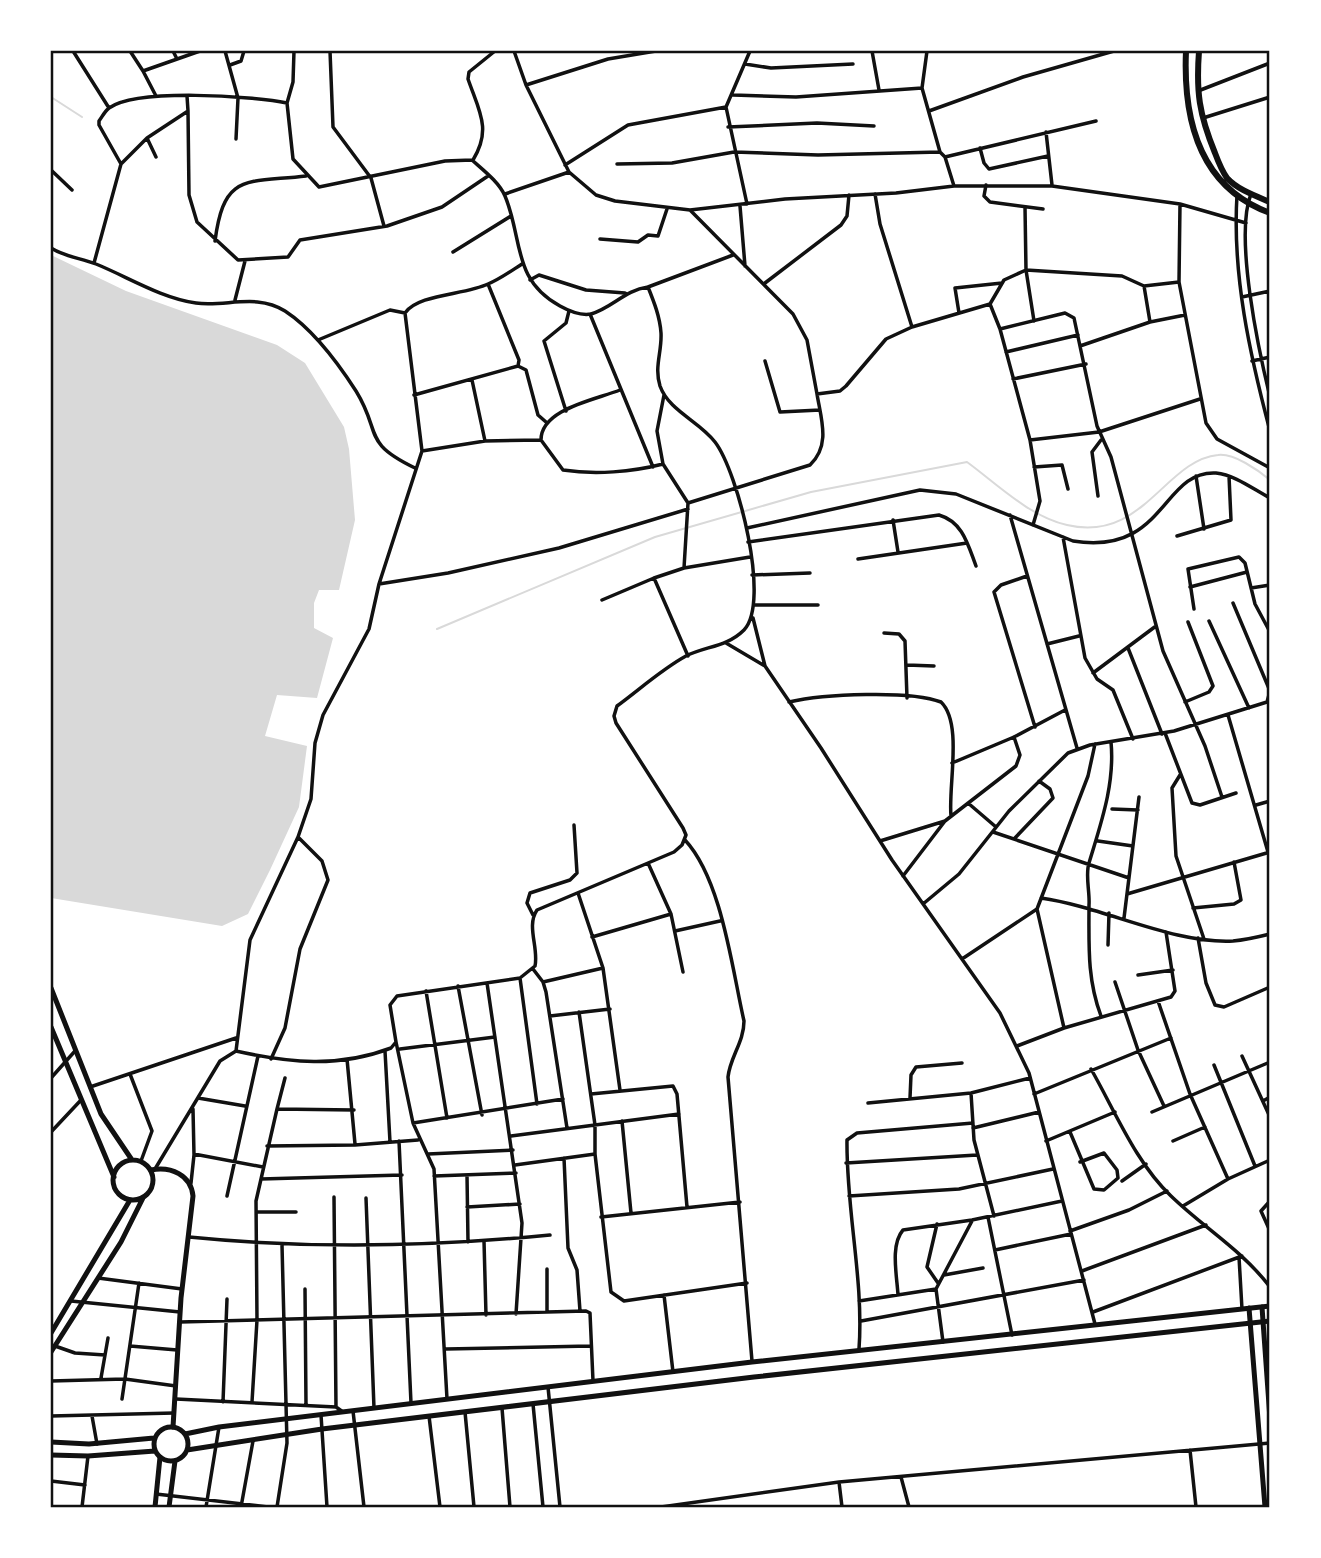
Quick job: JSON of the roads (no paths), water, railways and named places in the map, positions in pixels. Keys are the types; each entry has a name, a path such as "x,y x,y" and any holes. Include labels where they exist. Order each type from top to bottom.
{"main road":[{"path":"1186,51 1185,91 1193,127 1220,183 1237,198 1270,213"},
{"path":"1199,51 1196,92 1200,119 1227,177 1239,188 1270,202"},
{"path":"51,988 106,1125 132,1160"},
{"path":"51,1028 114,1177 116,1190 130,1200 143,1198"},
{"path":"114,1177 120,1165 132,1160 141,1161 153,1170 179,1173 191,1182 193,1196 180,1312 173,1427"},
{"path":"53,1349 98,1278 143,1198 152,1188 153,1170"},
{"path":"51,1333 130,1200"},
{"path":"51,1442 97,1444 154,1438 163,1428 173,1427 185,1434 286,1418 859,1349 1270,1306"},
{"path":"1262,1307 1267,1321 1270,1419"},
{"path":"1246,1309 1250,1323 1265,1507"},
{"path":"169,1507 175,1461 187,1450 322,1429 625,1392 1267,1321"},
{"path":"959,1340 960,1356"},
{"path":"804,1356 803,1365 808,1371"},
{"path":"785,1358 786,1373"},
{"path":"622,1377 625,1392"},
{"path":"185,1434 187,1450"},
{"path":"154,1438 155,1451 160,1457 175,1461"},
{"path":"51,1455 88,1456 155,1451"},
{"path":"155,1507 160,1457"}],"street":[{"path":"73,51 109,108"},
{"path":"130,51 156,96"},
{"path":"173,51 176,57"},
{"path":"143,71 176,57 200,51"},
{"path":"225,51 238,97 236,139"},
{"path":"230,65 241,61 244,51"},
{"path":"294,51 293,82 287,103 293,159 306,176 319,187 327,187 445,161 472,160 504,194 522,264 530,280 548,299 569,311 590,314 626,293 733,255"},
{"path":"330,51 333,127 371,178 385,227"},
{"path":"472,160 483,145 484,133 468,79 469,72 495,51"},
{"path":"514,51 526,85 569,172 596,195 615,201 690,210 954,186 1052,186 1180,204 1246,223"},
{"path":"526,85 608,59 656,51"},
{"path":"747,204 728,127 726,107 733,96 750,51"},
{"path":"872,51 879,90"},
{"path":"927,51 922,88 940,152 945,157 954,186"},
{"path":"929,111 1023,77 1114,51"},
{"path":"1196,92 1270,63"},
{"path":"745,64 771,68 853,64"},
{"path":"733,96 796,97 922,88"},
{"path":"121,164 99,125 109,108 156,96 238,97 287,103"},
{"path":"187,96 189,195 197,222 238,260 288,257 303,239 385,227 442,207 488,176"},
{"path":"1200,119 1270,97"},
{"path":"565,165 628,125 726,107"},
{"path":"94,263 121,164 147,138 188,111"},
{"path":"945,157 1096,121"},
{"path":"728,127 817,124 874,126"},
{"path":"1046,132 1052,186"},
{"path":"147,138 156,157"},
{"path":"980,148 984,163 989,169 1048,156"},
{"path":"617,164 672,163 734,152 818,155 940,152"},
{"path":"51,170 72,190"},
{"path":"504,194 569,172"},
{"path":"215,241 223,199 233,190 245,183 306,176"},
{"path":"986,185 984,196 990,202 1043,209"},
{"path":"1239,188 1237,198 1242,298 1252,361 1270,431"},
{"path":"874,194 880,224 912,327"},
{"path":"1251,194 1247,203 1246,223 1250,297 1270,397"},
{"path":"764,284 841,225 847,216 849,195"},
{"path":"1180,204 1178,282 1206,423 1217,439 1270,468"},
{"path":"740,206 745,266"},
{"path":"1025,207 1026,270 1034,321"},
{"path":"600,239 638,242 648,235 658,236 667,209"},
{"path":"688,503 810,465 822,451 814,368 801,326 764,284 690,210"},
{"path":"453,252 511,216"},
{"path":"51,248 94,263 152,289 196,303 235,300 279,307 318,340 357,393 372,433 382,448 415,468"},
{"path":"235,300 245,261"},
{"path":"236,1051 250,940 298,837 311,799 315,743 323,715 369,629 379,584 422,451 405,313 415,302 459,294 488,284 522,264"},
{"path":"817,394 846,386 886,339 912,327 990,304 1002,283 1011,274 1026,270 1122,276 1143,286 1178,282"},
{"path":"530,280 539,275 586,290 626,293"},
{"path":"959,313 955,288 1002,283"},
{"path":"488,284 518,366 526,370 538,415 546,422"},
{"path":"1143,286 1150,322"},
{"path":"648,287 659,317 661,334 656,367 664,395 657,431 663,464 688,503 684,568"},
{"path":"1242,298 1270,291 1270,300"},
{"path":"990,304 1000,330 1030,439 1040,506 1033,525"},
{"path":"318,340 390,310 405,313"},
{"path":"566,411 544,341 566,323 569,311"},
{"path":"1000,330 1065,313 1074,318 1101,440 1111,457 1156,625 1222,797"},
{"path":"590,314 653,467"},
{"path":"1080,346 1150,322 1185,315"},
{"path":"1006,352 1078,335"},
{"path":"1252,361 1270,356"},
{"path":"765,360 780,412 820,410"},
{"path":"1013,379 1086,364"},
{"path":"414,395 518,366"},
{"path":"472,380 485,441"},
{"path":"620,390 566,411 546,422 541,428 541,440 563,471 608,472 663,464"},
{"path":"664,395 716,443 737,489 746,526 755,605 746,629 726,643 688,656 617,706 614,716 683,828 685,840 700,861 720,921 744,1021 744,1034 733,1057 728,1077 752,1362"},
{"path":"1030,439 1099,432 1200,399"},
{"path":"422,451 485,441 541,440"},
{"path":"1098,496 1092,452 1101,440"},
{"path":"1034,467 1062,465 1068,489"},
{"path":"746,526 920,490 956,494 1063,537 1094,545 1133,532 1155,517 1186,480 1196,476 1218,473 1229,476 1270,498"},
{"path":"1196,476 1204,529"},
{"path":"1177,536 1231,520 1229,476"},
{"path":"379,584 448,573 559,548 688,509"},
{"path":"748,542 939,515 949,518 962,530 976,566"},
{"path":"1010,515 1077,748"},
{"path":"893,520 898,552"},
{"path":"1063,537 1079,636 1093,673 1100,683 1113,690 1133,739"},
{"path":"858,559 967,543"},
{"path":"602,600 684,568 750,557"},
{"path":"1194,609 1187,572 1194,565 1239,557 1270,632"},
{"path":"1190,587 1247,572"},
{"path":"752,575 810,573"},
{"path":"1027,576 1001,585 994,592 1034,727"},
{"path":"654,578 688,656"},
{"path":"1251,588 1270,585"},
{"path":"923,904 958,874 1039,781 1077,748 1163,733 1267,702 1270,691 1233,603"},
{"path":"755,605 818,605"},
{"path":"753,616 765,666 903,876 1000,1013 1017,1046 1030,1077 1095,1324"},
{"path":"1209,621 1249,709"},
{"path":"1185,702 1209,692 1213,686 1188,622"},
{"path":"1093,673 1156,625"},
{"path":"884,633 902,637 907,666 907,698"},
{"path":"1047,644 1079,636"},
{"path":"726,643 765,666"},
{"path":"1128,648 1189,800 1195,805 1236,793"},
{"path":"907,666 933,666"},
{"path":"789,702 823,694 934,699 946,706 953,736 949,785 951,816"},
{"path":"952,763 1014,737 1065,710"},
{"path":"1127,894 1269,852 1228,715"},
{"path":"903,876 945,821 1016,766 1020,755 1014,737"},
{"path":"1101,1016 1091,989 1087,939 1090,907 1088,865 1098,841 1113,765 1111,742"},
{"path":"1064,1028 1037,909 1088,776 1095,744"},
{"path":"1180,775 1172,788 1176,856 1204,939"},
{"path":"1014,839 1054,798 1050,789 1039,781"},
{"path":"1124,918 1139,797"},
{"path":"1256,805 1270,801"},
{"path":"968,803 995,829 1014,839 1129,878"},
{"path":"1112,809 1138,810"},
{"path":"880,841 945,821"},
{"path":"447,1399 434,1176 428,1154 413,1123 400,1049 390,1011 393,1000 404,994 520,978 533,969 537,956 533,915 527,903 530,892 570,880 577,873 574,825"},
{"path":"271,1059 285,1028 300,949 328,880 322,861 298,837"},
{"path":"533,915 544,906 674,852 685,840"},
{"path":"1098,841 1133,846"},
{"path":"1193,908 1234,904 1241,900 1234,862"},
{"path":"648,863 671,914 682,972"},
{"path":"578,893 603,968 620,1090"},
{"path":"1041,898 1090,907 1166,932 1204,939 1235,941 1270,934"},
{"path":"962,960 1037,909"},
{"path":"1108,945 1109,913"},
{"path":"593,937 671,914"},
{"path":"675,931 720,921"},
{"path":"1017,1046 1064,1028 1174,994 1166,932"},
{"path":"1198,938 1206,983 1215,1005 1224,1007 1270,987"},
{"path":"543,982 603,968"},
{"path":"533,969 543,982 567,1128"},
{"path":"1138,975 1173,970"},
{"path":"520,978 537,1104"},
{"path":"487,982 513,1150 523,1238 516,1314"},
{"path":"1115,982 1138,1050 1164,1106"},
{"path":"458,986 482,1115"},
{"path":"426,991 447,1118"},
{"path":"1158,1001 1191,1094 1228,1179"},
{"path":"550,1016 610,1009"},
{"path":"579,1013 595,1125 601,1217 611,1292 624,1301 747,1283"},
{"path":"400,1049 496,1037"},
{"path":"90,1087 236,1038"},
{"path":"1034,1094 1171,1038"},
{"path":"153,1170 220,1061 236,1051 271,1059 324,1063 385,1051 396,1042"},
{"path":"51,1078 76,1050"},
{"path":"385,1051 390,1142"},
{"path":"227,1196 258,1056"},
{"path":"1242,1056 1270,1117"},
{"path":"347,1059 354,1110 355,1145"},
{"path":"1152,1112 1270,1062"},
{"path":"910,1098 911,1075 916,1067 962,1063"},
{"path":"1214,1065 1255,1166"},
{"path":"1091,1069 1146,1164 1167,1191 1241,1257 1270,1287"},
{"path":"130,1074 151,1124 151,1139 141,1161"},
{"path":"252,1402 257,1320 256,1212 267,1146 285,1077"},
{"path":"868,1102 971,1093 1030,1077"},
{"path":"590,1094 673,1086 679,1114 687,1207"},
{"path":"971,1093 977,1155 994,1216"},
{"path":"1263,1101 1270,1097"},
{"path":"198,1098 246,1107"},
{"path":"51,1132 81,1100"},
{"path":"413,1123 482,1115 563,1100"},
{"path":"191,1182 194,1153 192,1107"},
{"path":"277,1109 354,1110"},
{"path":"859,1349 861,1321 846,1163 847,1140 852,1135 973,1125 1039,1112"},
{"path":"1046,1141 1116,1112"},
{"path":"511,1136 679,1114"},
{"path":"622,1121 631,1214"},
{"path":"1173,1141 1205,1127"},
{"path":"1070,1132 1080,1162 1094,1189 1104,1190 1118,1178 1116,1170 1104,1153 1080,1162"},
{"path":"267,1146 355,1145 419,1140"},
{"path":"399,1141 411,1403"},
{"path":"428,1154 513,1150"},
{"path":"194,1153 263,1167"},
{"path":"515,1165 595,1154"},
{"path":"846,1163 977,1155"},
{"path":"564,1158 568,1248 577,1270 580,1311"},
{"path":"1183,1206 1228,1179 1270,1160"},
{"path":"1122,1181 1146,1164"},
{"path":"849,1196 933,1192 986,1185 1053,1169"},
{"path":"434,1176 516,1172"},
{"path":"261,1178 402,1175"},
{"path":"467,1175 468,1242"},
{"path":"995,1250 1071,1233 1129,1210 1167,1191"},
{"path":"334,1197 336,1407"},
{"path":"366,1198 373,1317 374,1408"},
{"path":"898,1295 896,1257 899,1234 908,1227 972,1220 1062,1201"},
{"path":"1270,1201 1261,1211 1270,1231"},
{"path":"601,1217 740,1202"},
{"path":"467,1207 520,1204"},
{"path":"256,1212 296,1212"},
{"path":"988,1217 1007,1297 1012,1335"},
{"path":"943,1342 936,1289 972,1220"},
{"path":"937,1224 927,1266 938,1283"},
{"path":"1082,1271 1206,1225"},
{"path":"189,1237 255,1244 368,1246 437,1244 550,1235"},
{"path":"484,1241 486,1315"},
{"path":"277,1507 287,1434 282,1245"},
{"path":"1241,1257 1246,1309"},
{"path":"1093,1312 1241,1257"},
{"path":"944,1275 983,1268"},
{"path":"547,1312 548,1269"},
{"path":"98,1278 182,1289"},
{"path":"861,1321 1007,1297 1084,1280"},
{"path":"122,1399 139,1283"},
{"path":"305,1289 306,1405"},
{"path":"859,1301 936,1289"},
{"path":"664,1295 673,1371"},
{"path":"223,1402 227,1299"},
{"path":"71,1301 180,1312"},
{"path":"180,1322 580,1311 590,1313 593,1381"},
{"path":"101,1378 108,1338"},
{"path":"130,1346 178,1350"},
{"path":"446,1349 590,1346"},
{"path":"53,1349 105,1355"},
{"path":"51,1381 101,1378 176,1386"},
{"path":"548,1387 560,1507"},
{"path":"176,1399 286,1403 336,1407 343,1412"},
{"path":"533,1404 543,1507"},
{"path":"502,1408 510,1507"},
{"path":"353,1411 365,1507"},
{"path":"465,1412 474,1507"},
{"path":"51,1416 174,1413"},
{"path":"321,1414 327,1507"},
{"path":"92,1416 97,1444"},
{"path":"429,1416 440,1507"},
{"path":"206,1507 219,1427"},
{"path":"241,1505 253,1440"},
{"path":"661,1507 839,1482 1270,1443"},
{"path":"1190,1450 1196,1507"},
{"path":"82,1507 88,1456"},
{"path":"901,1477 909,1507"},
{"path":"51,1481 85,1485"},
{"path":"839,1482 842,1507"},
{"path":"156,1494 268,1507"}],"waterway":[{"path":"51,97 82,117"},
{"path":"437,629 655,537 811,492 967,462 1014,499 1040,515 1067,525 1093,527 1115,522 1134,512 1199,460 1224,455 1238,459 1270,480"}]}
